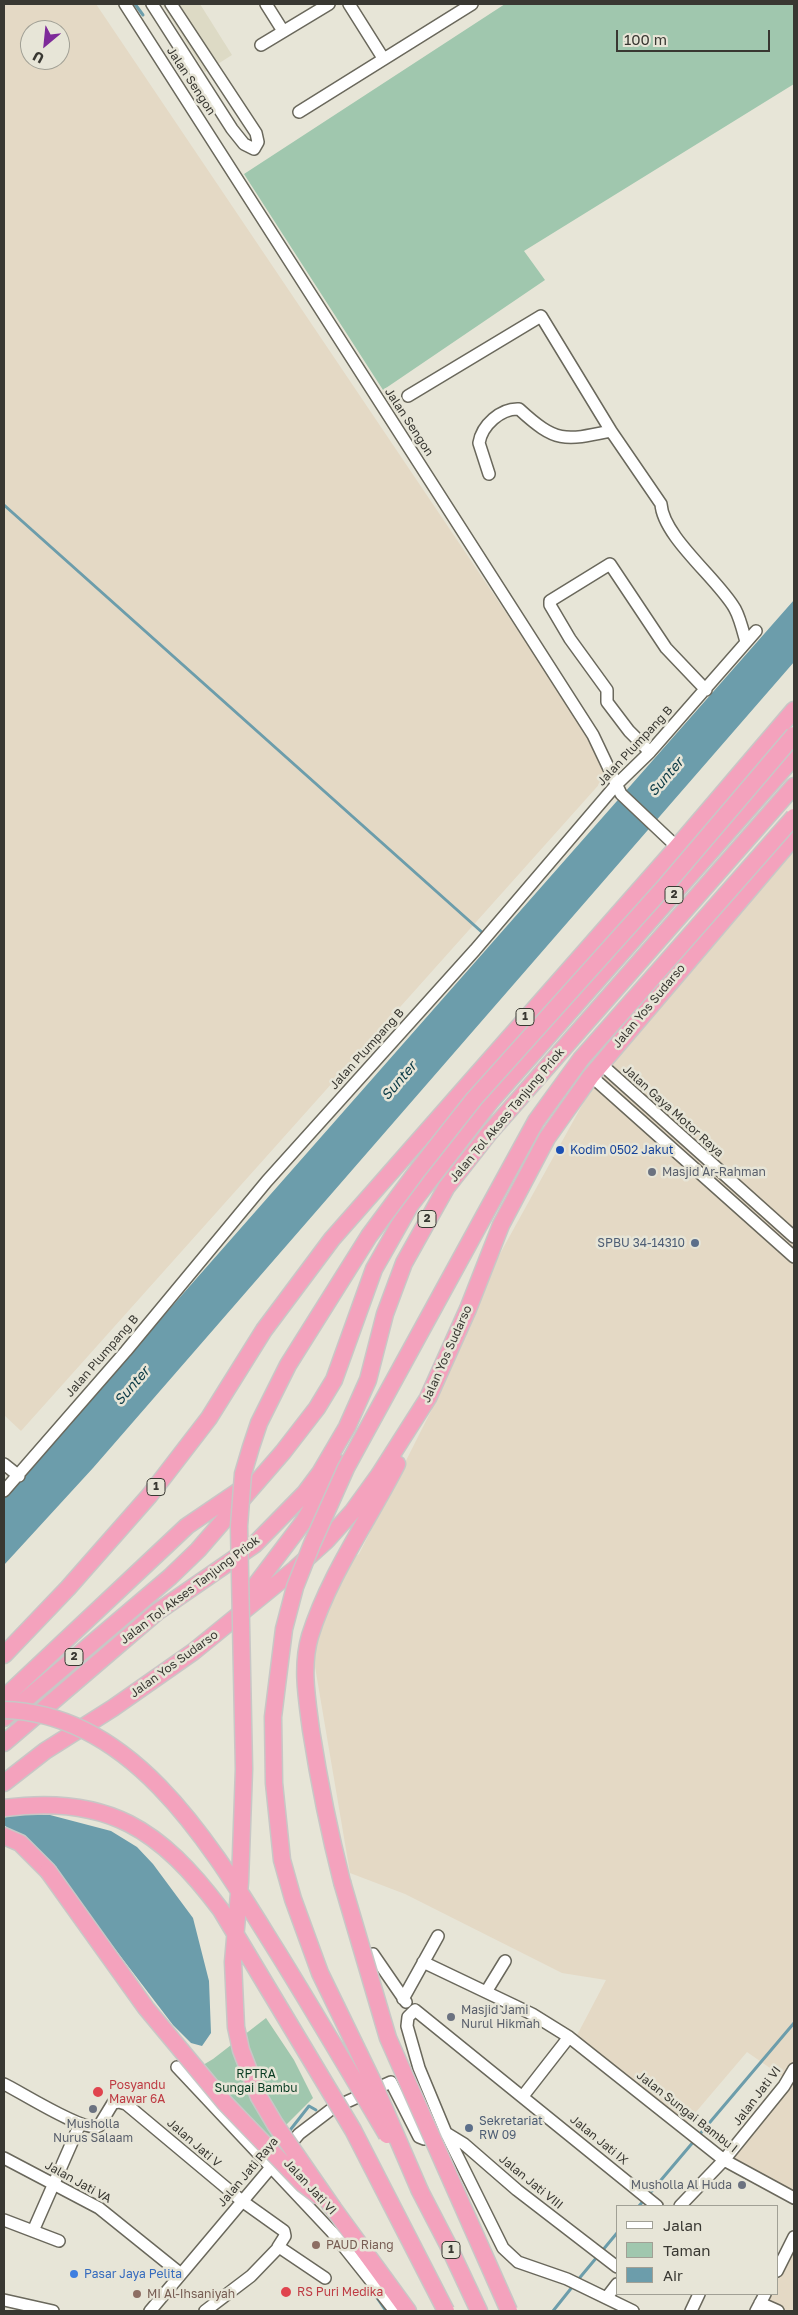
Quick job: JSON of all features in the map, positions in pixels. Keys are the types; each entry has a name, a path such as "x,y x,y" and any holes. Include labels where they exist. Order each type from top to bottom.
{"highway":[{"name":"1","path":"4,1655 68,1588 149,1496 209,1418 264,1330 332,1238 534,1006 677,847 794,710"},
{"path":"408,2311 275,2124 260,2098 241,2050 236,2027 233,1962 240,1873 244,1776 239,1526 243,1474 259,1423 288,1365 369,1236 418,1170 474,1099 667,884 794,735"},
{"name":"Jalan Tol Akses Tanjung Priok","path":"4,1718 170,1577 198,1550 300,1431 334,1380 374,1269 411,1204 491,1101 794,757"},
{"name":"Jalan Tol Akses Tanjung Priok","path":"4,1743 157,1612 254,1545 305,1493 324,1469 347,1427 368,1380 385,1314 404,1263 426,1220 446,1188 484,1139 794,786"},
{"path":"420,2191 373,2082 320,1973 293,1899 282,1860 274,1783 273,1717 284,1629 295,1587 315,1536 346,1468 509,1167 536,1121 581,1059 794,818"},
{"name":"Jalan Yos Sudarso","path":"4,1783 45,1751 113,1708 193,1652 326,1540 353,1511 379,1475 428,1398 512,1203 545,1142 596,1070 794,837"},
{"path":"428,1398 387,1484 328,1588 310,1637 305,1662 305,1684 315,1760 329,1831 355,1930 388,2038 509,2311"},
{"path":"193,1652 249,1596 304,1521 338,1464 347,1427"},
{"path":"4,1698 187,1526 261,1476"},
{"path":"4,1710 21,1711 47,1717 94,1735 137,1766 196,1828 292,1977 420,2191"},
{"path":"4,1808 34,1804 66,1806 95,1811 125,1821 152,1837 180,1859 196,1876 221,1910 352,2130 446,2311"},
{"path":"4,1836 20,1843 48,1871 146,2008 225,2103 303,2184 333,2208"},
{"name":"1","path":"420,2191 448,2244 479,2311"}],"street":[{"name":"Jalan Sengon","path":"125,4 587,727 618,790 660,833 677,847"},
{"path":"152,4 239,138 254,149 258,142 256,134 171,4"},
{"path":"266,4 283,32"},
{"path":"261,45 329,4"},
{"path":"350,4 384,58"},
{"path":"299,112 472,4"},
{"path":"206,86 219,77"},
{"path":"408,396 540,316 611,431 661,504 664,518 695,561 734,607 746,642"},
{"path":"488,474 479,443 480,438 497,415 504,410 519,409 534,423 556,437 578,438 611,431"},
{"path":"650,752 629,731 607,702 607,690 570,639 550,605 550,601 610,564 666,648 706,690"},
{"name":"Jalan Plumpang B","path":"4,1491 267,1181 618,790 756,631"},
{"path":"596,1070 664,1141 794,1257"},
{"name":"Jalan Gaya Motor Raya","path":"596,1070 673,1130 794,1237"},
{"path":"664,1141 673,1130"},
{"path":"4,1464 18,1476"},
{"path":"402,1999 438,1936"},
{"name":"Jalan Jati IX","path":"373,1954 402,1999 654,2204"},
{"path":"486,1992 504,1961"},
{"name":"Jalan Sungai Bambu I","path":"423,1962 532,2014 569,2037 724,2160 794,2198"},
{"path":"415,2010 408,2017 407,2026 420,2068 446,2133 505,2252 518,2262 567,2279 633,2311"},
{"path":"523,2096 569,2037"},
{"name":"Jalan Jati VI","path":"177,2067 215,2110 332,2232 387,2308"},
{"name":"Jalan Jati Raya","path":"150,2311 178,2271 267,2165 299,2134 333,2108 420,2068"},
{"name":"Jalan Jati VI","path":"681,2205 724,2160 784,2086 794,2069"},
{"path":"391,2082 419,2138 424,2139 446,2133"},
{"path":"4,2084 80,2124 55,2185 33,2231"},
{"name":"Jalan Jati V","path":"80,2124 95,2128 99,2126 113,2103 126,2104 239,2199"},
{"name":"Jalan Jati VIII","path":"446,2133 464,2144 517,2190 616,2266"},
{"name":"Jalan Jati VA","path":"4,2158 99,2208 178,2271"},
{"path":"205,2311 251,2276 278,2247 285,2236 284,2231 239,2199"},
{"path":"4,2220 59,2241"},
{"path":"778,2269 794,2237"},
{"path":"278,2247 281,2247 325,2278"},
{"path":"607,2297 616,2285"},
{"path":"691,2311 698,2295"},
{"path":"4,2300 53,2311"},
{"path":"760,2303 778,2311"}],"shaded area":[{"path":"4,4 96,4 612,770 21,1431 4,1415"},
{"path":"162,4 200,4 232,55 205,72"},
{"path":"794,837 794,2197 726,2158 790,2082 747,2052 684,2126 575,2039 606,1980 562,1973 405,1894 350,1873 312,1649 341,1566 359,1554 431,1411 470,1308 602,1069"},
{"path":"794,2239 794,2311 772,2311 760,2306 766,2295 778,2295 778,2272"}],"green space":[{"path":"505,4 794,4 794,84 524,251 545,280 383,390 244,174"},
{"name":"RPTRA Sungai Bambu","path":"266,2018 294,2060 313,2098 259,2152 193,2071 213,2059"}],"water":[{"name":"Sunter","path":"794,600 794,662 93,1468 4,1565 4,1497"},
{"path":"14,1814 50,1815 111,1831 137,1847 153,1864 193,1918 209,1981 211,2033 202,2046 191,2043 173,2025 41,1852 4,1825 4,1818"}],"waterway":[{"path":"135,4 143,15"},
{"path":"4,505 484,934"},
{"path":"640,2205 794,2023"},
{"path":"287,2134 309,2106 316,2110"},
{"path":"577,2281 616,2234"},
{"path":"553,2311 573,2286"},
{"path":"371,2289 386,2311"}],"place":[{"name":"Kodim 0502 Jakut","path":"560,1150"},
{"name":"Masjid Ar-Rahman","path":"652,1172"},
{"name":"SPBU 34-14310","path":"695,1243"},
{"name":"Masjid Jami Nurul Hikmah","path":"451,2017"},
{"name":"Posyandu Mawar 6A","path":"98,2092"},
{"name":"Musholla Nurus Salaam","path":"93,2109"},
{"name":"Sekretariat RW 09","path":"469,2128"},
{"name":"Musholla Al Huda","path":"742,2185"},
{"name":"PAUD Riang","path":"316,2245"},
{"name":"Pasar Jaya Pelita","path":"74,2274"},
{"name":"RS Puri Medika","path":"286,2292"},
{"name":"MI Al-Ihsaniyah","path":"137,2294"}]}
